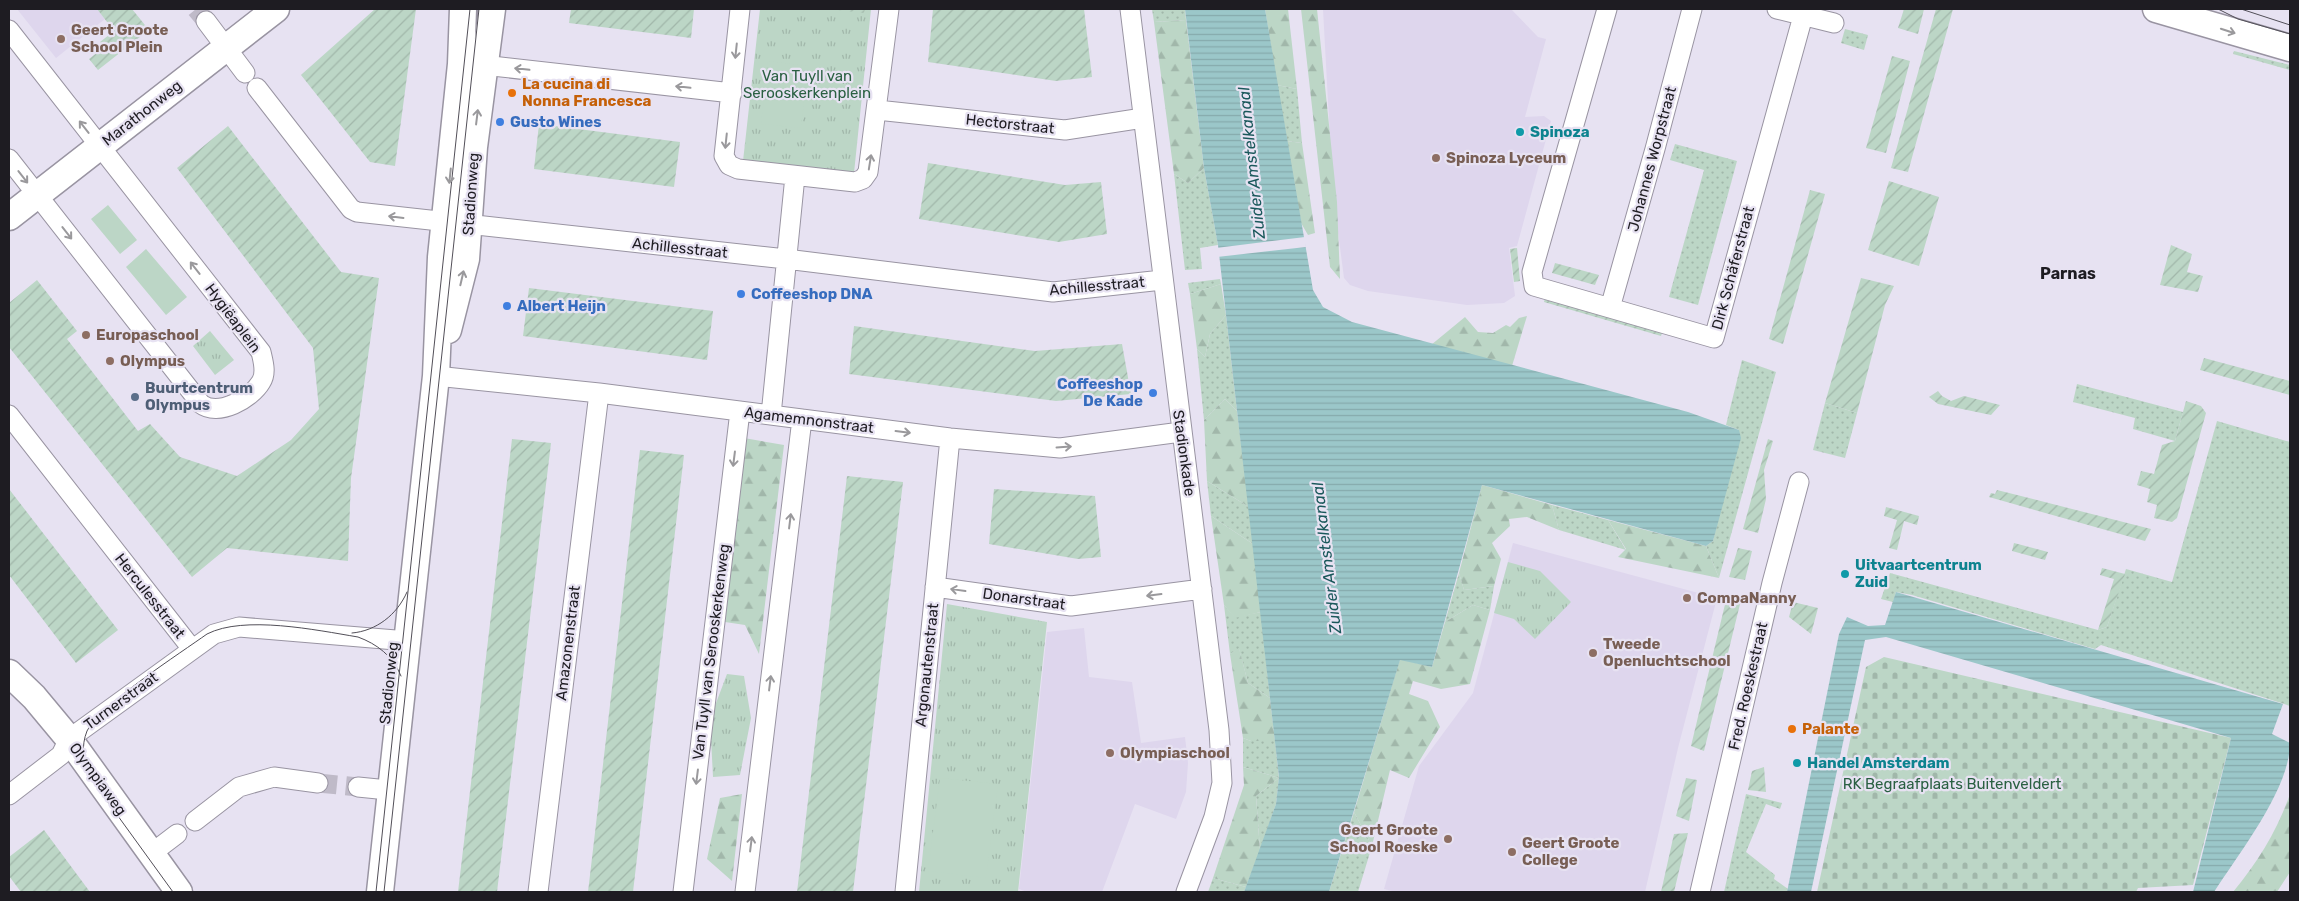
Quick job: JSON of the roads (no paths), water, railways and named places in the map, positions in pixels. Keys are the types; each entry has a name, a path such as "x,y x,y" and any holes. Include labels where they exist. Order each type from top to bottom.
{"main road":[{"name":"Marathonweg","path":"9,217 226,46 276,9"},
{"name":"Stadionweg","path":"380,892 401,641 436,376 462,280 457,224 463,9"},
{"name":"Stadionweg","path":"457,224 474,147 483,65 492,9"},
{"path":"2156,9 2182,11 2290,48"},
{"name":"Stadionweg","path":"367,892 368,788 401,641"},
{"name":"Olympiaweg","path":"9,674 34,697 160,892"},
{"name":"Olympiaweg","path":"65,747 152,853 179,892"}],"street":[{"path":"740,9 724,156 728,165 738,169 855,182 863,179 868,172 889,9"},
{"name":"Stadionkade","path":"1130,9 1219,730 1222,783 1214,817 1186,892"},
{"name":"Dirk Schäferstraat","path":"1606,9 1532,272 1534,286 1714,338 1802,16"},
{"name":"Johannes Worpstraat","path":"1610,308 1655,150 1692,9"},
{"path":"1777,9 1834,23"},
{"path":"206,21 245,73"},
{"name":"Hygiëaplein","path":"9,30 260,352 264,374 261,383 245,397 226,408 211,409 201,404 9,159"},
{"path":"483,65 732,92"},
{"name":"Achillesstraat","path":"257,88 351,209 357,212 786,259 1054,292 1162,280"},
{"name":"Hectorstraat","path":"877,110 1065,130 1143,118"},
{"path":"771,415 795,176"},
{"name":"Agamemnonstraat","path":"436,376 599,393 950,438 1060,448 1181,432"},
{"name":"Amazonenstraat","path":"538,892 599,393"},
{"name":"Van Tuyll van Serooskerkenweg","path":"683,892 740,411"},
{"name":"Herculesstraat","path":"9,415 192,649 214,634 239,627 401,641"},
{"path":"745,892 802,419"},
{"name":"Argonautenstraat","path":"905,892 950,438"},
{"name":"Fred. Roeskestraat","path":"1700,892 1772,583 1799,482"},
{"name":"Donarstraat","path":"935,587 1071,606 1202,588"},
{"name":"Turnerstraat","path":"9,795 65,747 192,649"},
{"path":"194,821 239,787 274,777 318,783"},
{"path":"152,853 177,834"}],"water":[{"name":"Zuider Amstelkanaal","path":"1185,9 1265,9 1313,290 1323,307 1352,322 1688,412 1739,430 1741,438 1713,541 1706,546 1482,485 1432,667 1400,660 1329,892 1244,892 1276,804 1279,777 1218,245 1204,168"},
{"path":"1896,592 2283,704 2272,734 2290,743 2288,761 2282,780 2273,800 2249,840 2214,892 2193,892 2231,738 1886,637 1865,640 1811,892 1787,892 1839,634 1847,617 1868,626 1885,625"}],"tunnel":[{"path":"196,9 206,21"},
{"path":"318,783 358,787"}],"tram line":[{"path":"376,892 470,9"},
{"path":"384,892 479,9"},
{"path":"2218,9 2238,19 2290,34"},
{"path":"2241,9 2290,25"},
{"path":"352,633 369,629 392,615 407,592"},
{"path":"173,892 89,776 84,759 84,742 87,731 94,720 123,694 207,634 222,628 240,625 302,628 358,637 372,643 384,652 394,662 401,676"}],"place":[{"name":"Geert Groote School Plein","path":"61,39"},
{"name":"La cucina di Nonna Francesca","path":"512,93"},
{"name":"Gusto Wines","path":"500,122"},
{"name":"Spinoza","path":"1520,132"},
{"name":"Spinoza Lyceum","path":"1436,158"},
{"name":"Coffeeshop DNA","path":"741,294"},
{"name":"Albert Heijn","path":"507,306"},
{"name":"Europaschool","path":"86,335"},
{"name":"Olympus","path":"110,361"},
{"name":"Coffeeshop De Kade","path":"1153,393"},
{"name":"Buurtcentrum Olympus","path":"135,397"},
{"name":"Uitvaartcentrum Zuid","path":"1845,574"},
{"name":"CompaNanny","path":"1687,598"},
{"name":"Tweede Openluchtschool","path":"1593,653"},
{"name":"Palante","path":"1792,729"},
{"name":"Olympiaschool","path":"1110,753"},
{"name":"Handel Amsterdam","path":"1797,763"},
{"name":"Geert Groote School Roeske","path":"1448,839"},
{"name":"Geert Groote College","path":"1512,852"}],"district":[{"name":"Parnas","path":"2068,273"}],"park label":[{"name":"Van Tuyll van Serooskerkenplein","path":"807,84"},
{"name":"RK Begraafplaats Buitenveldert","path":"1952,784"}]}
